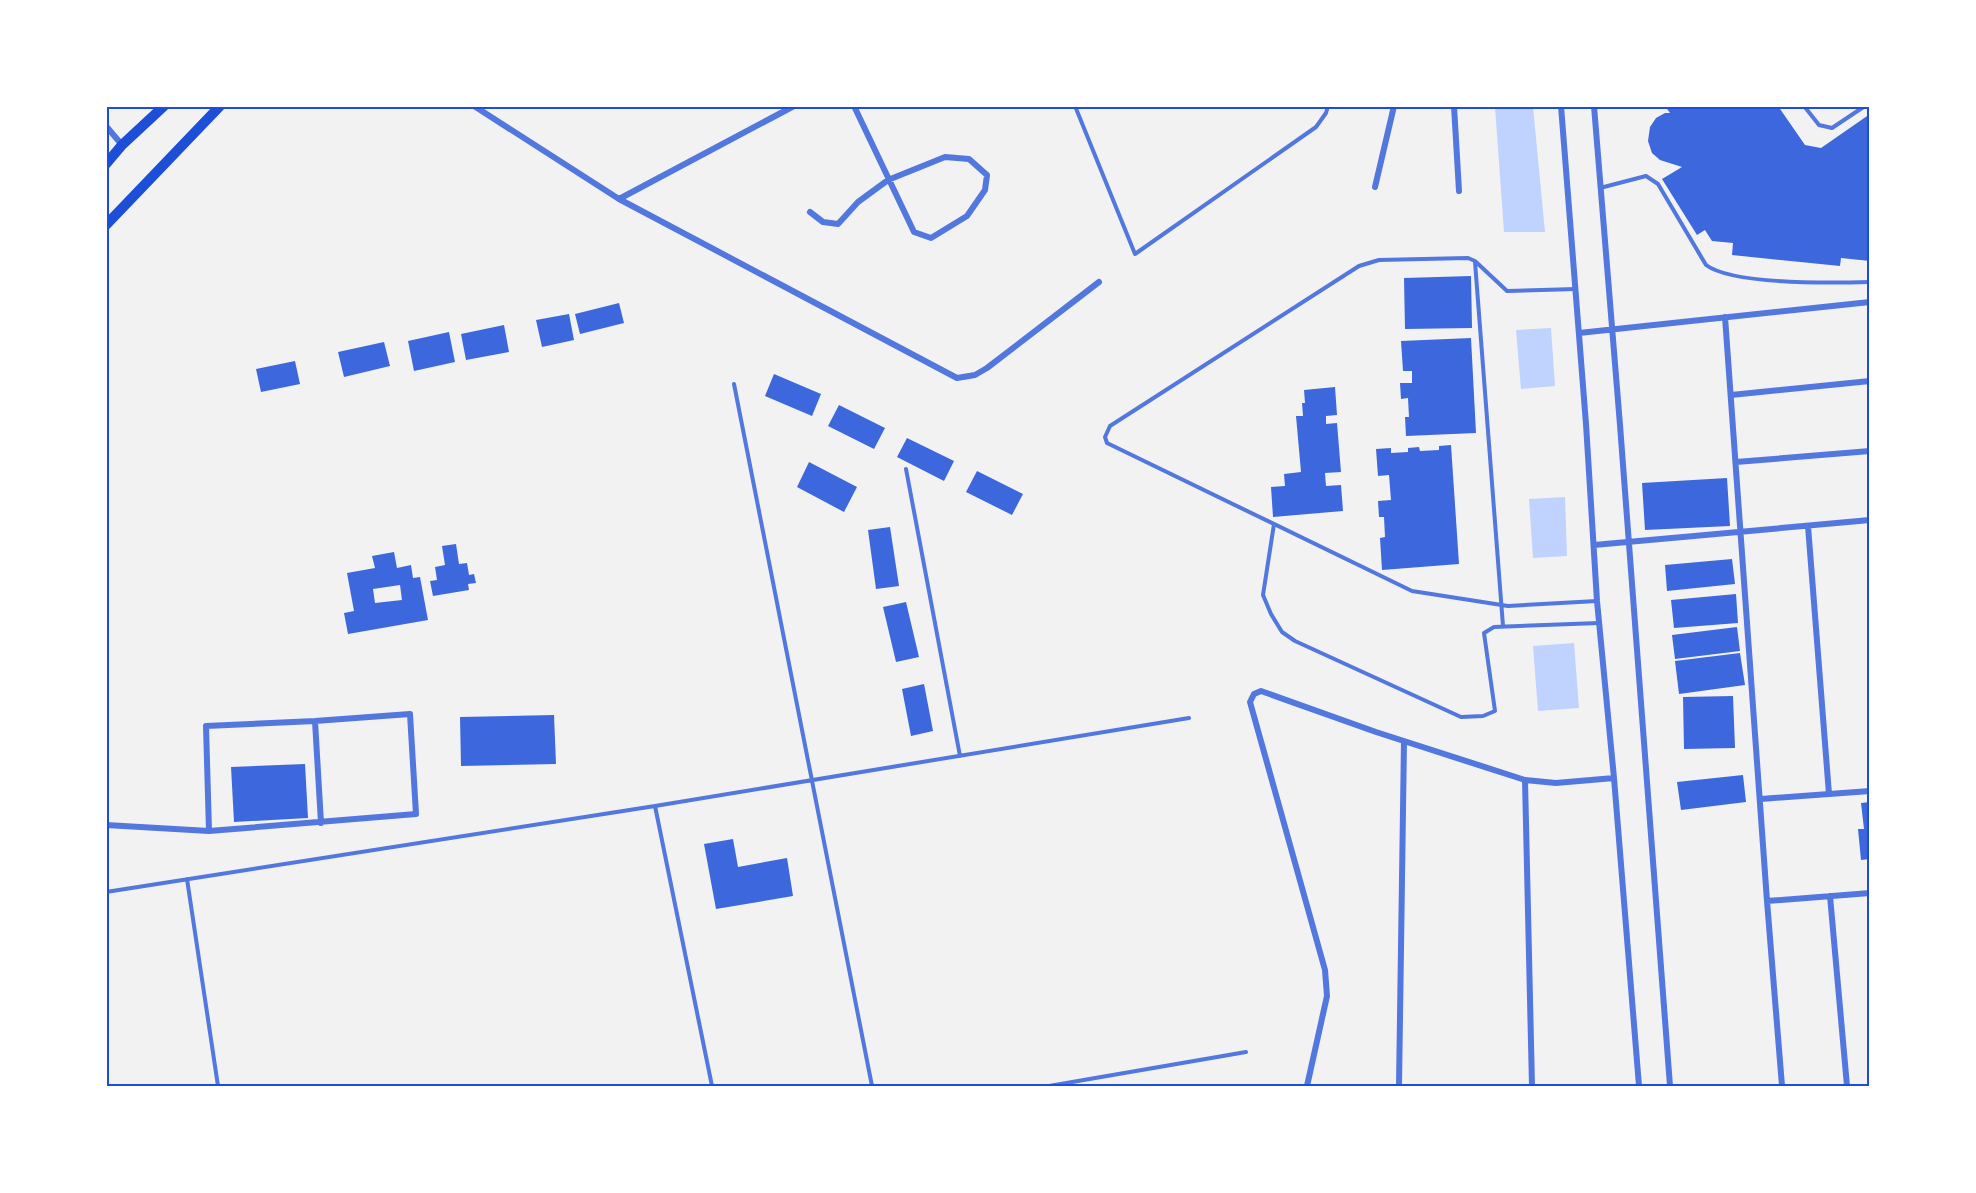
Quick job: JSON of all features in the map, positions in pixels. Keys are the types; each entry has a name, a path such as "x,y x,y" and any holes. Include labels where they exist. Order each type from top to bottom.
{"main road":[{"path":"106,165 122,145 164,106"},
{"path":"106,225 220,106"}],"street":[{"path":"474,106 619,199 957,378 975,375 987,368 1099,282"},
{"path":"619,199 794,106"},
{"path":"810,212 823,222 838,224 858,202 888,180 945,157 969,159 987,175 985,190 967,216 931,238 914,232 888,180 854,106"},
{"path":"1375,187 1394,106"},
{"path":"1454,106 1460,191"},
{"path":"1561,106 1597,601 1639,1086"},
{"path":"1594,106 1670,1086"},
{"path":"106,126 122,145"},
{"path":"1579,333 1869,302"},
{"path":"1725,317 1782,1086"},
{"path":"1731,395 1869,381"},
{"path":"1736,462 1869,451"},
{"path":"1594,545 1869,520"},
{"path":"1808,526 1829,794"},
{"path":"1307,1086 1327,996 1325,970 1250,702 1251,697 1261,691 1525,780 1556,783 1614,778"},
{"path":"106,825 209,831 416,814 410,714 206,726 209,831"},
{"path":"315,721 321,823"},
{"path":"1399,1086 1404,741"},
{"path":"1525,780 1532,1086"},
{"path":"1761,800 1869,791"},
{"path":"1767,901 1869,893"},
{"path":"1830,896 1847,1086"}],"lane":[{"path":"1075,106 1135,254 1316,127 1326,114 1328,106"},
{"path":"1804,106 1819,125 1832,128 1865,106"},
{"path":"1600,188 1646,176 1652,178 1658,184 1706,265 1715,272 1750,278 1814,282 1869,282"},
{"path":"1576,289 1507,291 1475,261 1468,258 1378,260 1359,266 1110,426 1105,437 1107,442 1412,591 1503,605 1597,601"},
{"path":"1475,261 1503,626"},
{"path":"734,384 872,1086"},
{"path":"906,469 960,756"},
{"path":"1274,524 1263,595 1282,632 1295,641 1461,717 1483,716 1495,711 1484,633 1494,627 1503,626 1599,623"},
{"path":"106,892 655,806 1189,718"},
{"path":"655,806 712,1086"},
{"path":"187,879 218,1086"},
{"path":"1049,1086 1246,1052"}],"water":[{"path":"1495,107 1533,107 1545,232 1504,232"},
{"path":"1551,328 1555,386 1521,389 1516,330"},
{"path":"1565,497 1567,556 1533,558 1529,499"},
{"path":"1574,643 1579,708 1538,711 1533,646"}],"building":[{"path":"1665,106 1778,106 1805,145 1821,148 1870,114 1870,261 1841,258 1840,266 1732,255 1733,243 1712,241 1705,230 1697,235 1662,179 1682,167 1660,160 1652,153 1648,141 1650,127 1656,118 1670,113"},
{"path":"1471,276 1472,328 1405,329 1404,278"},
{"path":"619,303 624,323 580,334 575,314"},
{"path":"569,314 574,340 542,347 536,320"},
{"path":"504,325 509,352 466,360 461,334"},
{"path":"449,332 455,362 414,371 408,341"},
{"path":"1471,338 1476,433 1406,436 1405,417 1409,417 1408,398 1401,399 1400,383 1412,383 1412,371 1403,371 1401,341"},
{"path":"384,342 390,366 344,377 338,352"},
{"path":"295,361 300,384 261,392 256,369"},
{"path":"774,374 821,394 812,416 765,396"},
{"path":"1335,387 1337,415 1326,416 1326,424 1337,423 1341,472 1325,473 1326,486 1341,485 1343,511 1273,517 1271,487 1285,486 1284,474 1301,472 1296,416 1303,416 1304,390"},
{"path":"839,405 885,428 874,449 828,426"},
{"path":"907,438 954,461 944,481 897,457"},
{"path":"1451,445 1459,564 1382,570 1380,538 1385,537 1384,517 1379,517 1378,501 1391,500 1389,475 1378,476 1376,449 1391,448 1391,453 1408,452 1408,448 1419,447 1420,451 1439,450 1439,446"},
{"path":"809,462 857,487 844,512 797,487"},
{"path":"977,471 1023,494 1012,515 966,492"},
{"path":"1727,478 1730,526 1645,530 1642,483"},
{"path":"890,527 899,586 876,589 868,530"},
{"path":"456,544 459,564 467,563 469,575 474,574 476,583 468,584 469,590 433,596 430,581 437,580 435,567 445,565 442,546"},
{"path":"394,552 397,568 411,565 413,578 420,577 428,620 348,634 344,613 354,611 347,573 375,568 372,556","holes":["400,585 402,600 375,603 373,589"]},
{"path":"1732,559 1735,584 1667,591 1665,565"},
{"path":"1736,594 1738,623 1674,628 1671,600"},
{"path":"906,602 919,657 896,662 883,607"},
{"path":"1737,627 1740,651 1675,659 1672,635"},
{"path":"1740,653 1745,685 1679,694 1675,661"},
{"path":"924,684 933,731 911,736 902,689"},
{"path":"1733,696 1735,748 1684,749 1683,697"},
{"path":"554,715 556,764 461,766 460,717"},
{"path":"305,764 308,818 234,822 231,767"},
{"path":"1743,775 1746,802 1681,810 1677,782"},
{"path":"1870,802 1870,859 1861,860 1858,829 1864,829 1861,803"},
{"path":"733,839 738,867 787,858 793,896 716,909 704,844"}]}
